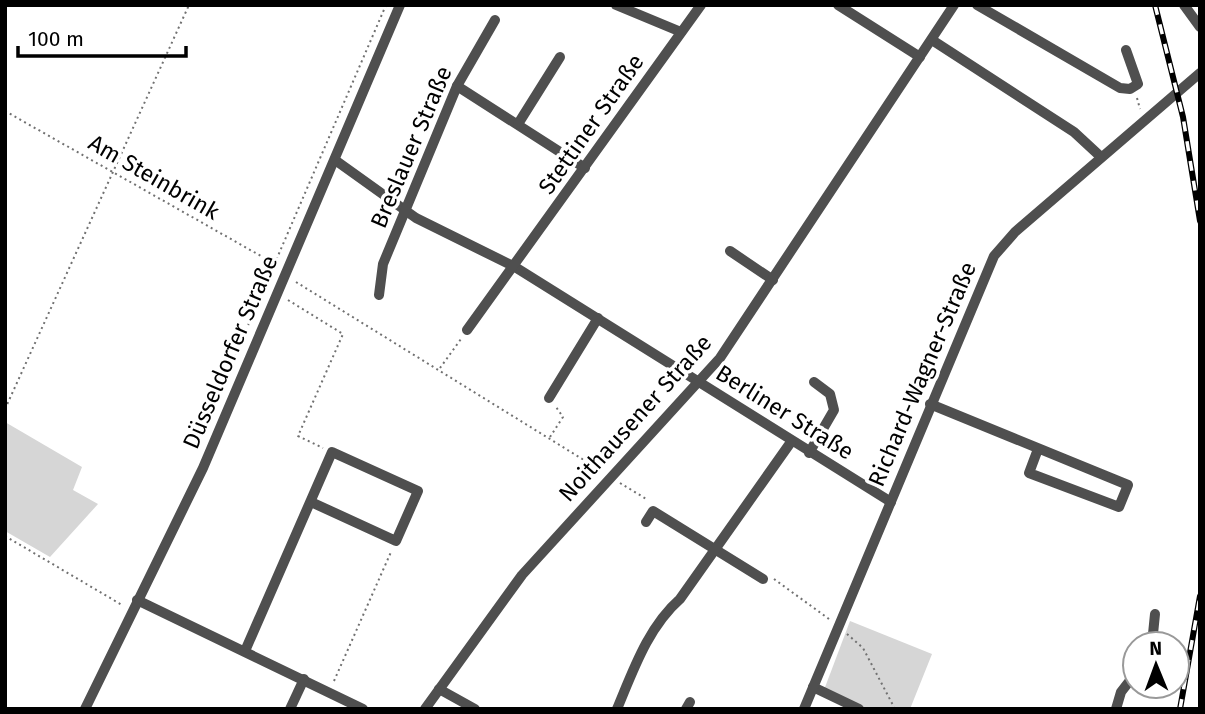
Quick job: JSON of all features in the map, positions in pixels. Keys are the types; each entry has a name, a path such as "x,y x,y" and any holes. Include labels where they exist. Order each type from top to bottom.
{"street":[{"name":"Düsseldorfer Straße","path":"85,709 203,468 400,5"},
{"path":"616,5 681,32"},
{"name":"Stettiner Straße","path":"515,267 701,5"},
{"path":"838,5 920,57"},
{"name":"Noithausener Straße","path":"425,709 522,575 720,358 954,5"},
{"path":"977,5 1120,88 1135,86 1126,50"},
{"path":"1184,5 1200,27"},
{"name":"Breslauer Straße","path":"379,295 383,264 457,86 495,20"},
{"path":"932,40 1065,125 1101,158"},
{"path":"518,124 560,57"},
{"name":"Richard-Wagner-Straße","path":"804,709 993,256 1006,240 1200,73"},
{"path":"457,86 585,168"},
{"name":"Berliner Straße","path":"335,159 405,211 515,267 791,442 891,502"},
{"path":"730,251 773,280"},
{"path":"467,330 515,267"},
{"path":"549,398 598,318"},
{"path":"809,453 834,410 831,394 814,382"},
{"path":"930,404 1128,485 1119,506 1029,473 1038,449"},
{"path":"617,709 634,668 664,614 680,599 791,442"},
{"path":"245,651 332,452 418,491 396,541 311,502"},
{"path":"646,522 653,511 715,546 763,579"},
{"path":"134,606 245,651 363,709"},
{"path":"1153,630 1154,614"},
{"path":"290,709 304,679"},
{"path":"813,687 859,709"},
{"path":"439,689 475,709"},
{"path":"1116,709 1121,692"}],"path":[{"path":"5,409 190,5"},
{"path":"201,441 386,5"},
{"path":"1135,86 1146,118"},
{"name":"Am Steinbrink","path":"5,111 276,265"},
{"path":"286,276 611,477"},
{"path":"278,294 343,334 298,436 332,452"},
{"path":"440,369 467,330"},
{"path":"549,398 563,417 550,439"},
{"path":"5,536 134,606"},
{"path":"329,692 396,541"},
{"path":"763,579 772,578 838,626 863,648 895,709"}],"shaded area":[{"path":"5,422 82,467 73,490 98,504 50,557 5,531"},
{"path":"850,621 932,654 910,709 866,709 824,690"}],"railway":[{"path":"1155,5 1183,117 1200,221"},
{"path":"1180,709 1200,596"}]}
